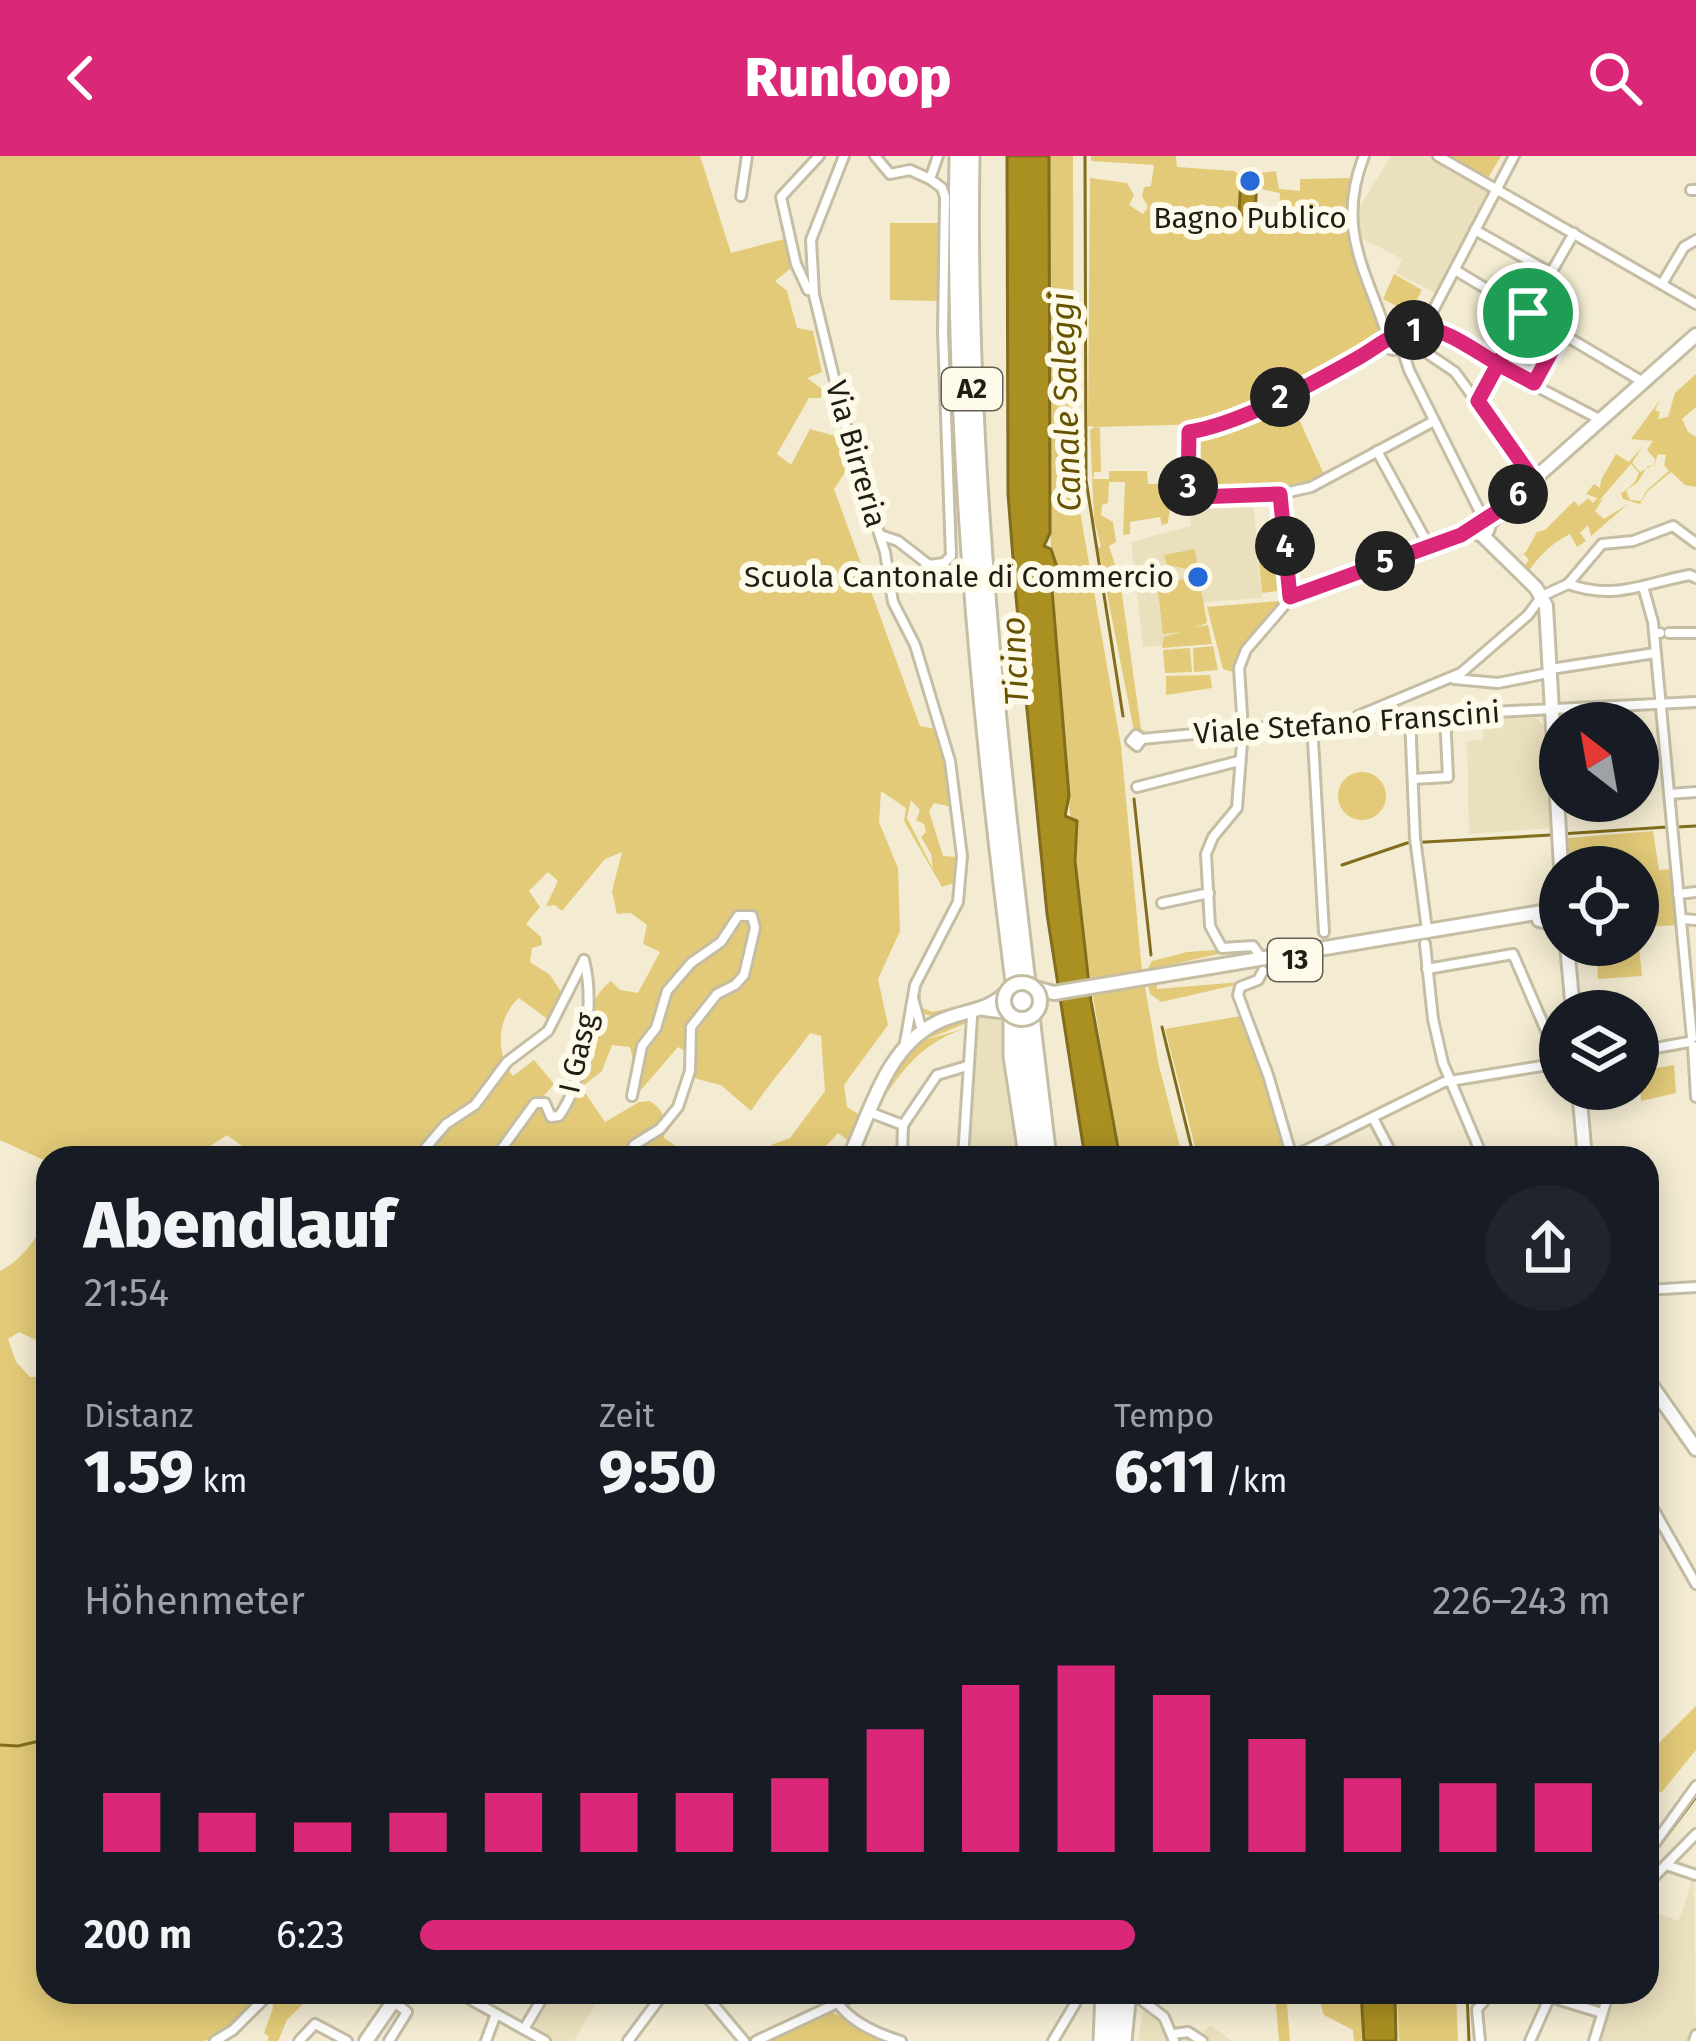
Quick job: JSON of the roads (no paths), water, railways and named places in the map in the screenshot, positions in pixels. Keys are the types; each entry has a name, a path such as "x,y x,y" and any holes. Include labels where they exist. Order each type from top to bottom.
{"highway":[{"name":"A2","path":"958,156 959,386 967,525 1031,1146"},
{"name":"A2","path":"971,156 971,382 980,541 1050,1146"},
{"path":"1039,1009 1051,1146"},
{"path":"1009,1013 1029,1146"},
{"path":"1102,2041 1104,2004"},
{"path":"1114,2041 1116,2004"},
{"path":"1123,2041 1128,2004"}],"main road":[{"path":"1550,702 1552,670 1542,596 1495,548 1481,524 1696,335"},
{"name":"13","path":"1427,938 1539,916"},
{"name":"13","path":"1035,988 1054,993 1161,979 1539,920"},
{"name":"13","path":"1039,1009 1052,999 1161,979"},
{"path":"854,1146 903,1048 920,1032 967,1013 1019,983 1035,988 1040,997 1039,1009 1025,1019 1009,1013 967,1013"},
{"path":"1006,993 1009,1013"},
{"path":"1581,1110 1584,1146"},
{"path":"1659,1396 1696,1449"},
{"path":"366,2041 392,2004"}],"street":[{"path":"741,196 747,156"},
{"path":"814,295 796,264 781,197 819,156"},
{"name":"Via Birreria","path":"844,156 812,234 814,295 838,398 881,540 893,602 915,645 947,750 959,826 961,887 950,922 915,985 912,1012"},
{"path":"875,156 890,174 910,170 942,188 945,197 943,332 952,548 949,560 934,566 899,544 881,540"},
{"path":"930,179 938,156"},
{"path":"1258,953 1252,946 1222,948 1209,918 1206,850 1236,810 1243,730 1240,660 1290,597 1481,524 1360,271 1353,241 1353,197 1364,156"},
{"path":"1438,156 1696,304"},
{"path":"1434,421 1311,487 1280,494 1190,495 1189,432 1220,426 1422,329 1514,156"},
{"path":"1475,230 1551,273"},
{"path":"1478,401 1574,233"},
{"path":"1662,284 1684,248 1696,240"},
{"path":"1455,270 1643,382"},
{"path":"1422,329 1601,420"},
{"path":"1534,383 1562,332"},
{"path":"1418,347 1448,366 1533,479"},
{"path":"1377,451 1429,546"},
{"path":"1280,494 1290,597"},
{"path":"1373,713 1451,678 1531,613 1542,596 1568,584 1597,549 1609,542 1633,541 1674,526 1696,543"},
{"path":"1568,584 1602,593 1644,590 1690,574 1696,578"},
{"path":"1644,590 1659,633 1655,652 1696,1097"},
{"path":"1659,633 1696,633"},
{"path":"1451,678 1498,682 1655,652"},
{"name":"Viale Stefano Franscini","path":"1661,704 1696,702"},
{"name":"Viale Stefano Franscini","path":"1142,740 1373,713 1410,717 1539,710"},
{"path":"1413,779 1448,778 1445,715"},
{"path":"1410,717 1432,1019 1448,1080 1478,1146"},
{"path":"1312,723 1324,932"},
{"path":"1137,787 1239,761"},
{"path":"1669,794 1696,792"},
{"path":"1678,894 1696,892"},
{"path":"1162,904 1209,893"},
{"path":"632,1096 642,1046 656,1028 668,991 691,963 721,942 738,916 752,916 755,928 744,975 717,994 691,1027 690,1071 677,1107 660,1130 634,1146"},
{"path":"1682,919 1696,920"},
{"path":"1427,969 1512,953 1539,1014"},
{"name":"I Gasg","path":"427,1146 446,1124 475,1105 507,1062 548,1031 584,960 591,1007 575,1088 559,1116 551,1117 544,1102 535,1103 501,1146"},
{"path":"1262,971 1259,979 1240,987 1238,997 1289,1146"},
{"path":"912,1012 927,1019 967,1013 964,1146"},
{"path":"912,1012 920,1032"},
{"path":"903,1048 912,1012"},
{"path":"1659,1047 1691,1042"},
{"path":"902,1146 903,1125 940,1072 968,1066"},
{"path":"1315,1146 1448,1080 1539,1066"},
{"path":"869,1112 903,1125"},
{"path":"1373,1118 1388,1146"},
{"path":"1659,1289 1696,1287"},
{"path":"1659,1519 1696,1584"},
{"path":"1659,1837 1696,1786"},
{"path":"1659,1874 1696,1834"},
{"path":"1669,1866 1696,1875"},
{"path":"215,2041 259,2004"},
{"path":"389,2041 407,2012 402,2004"},
{"path":"478,2004 544,2041"},
{"path":"524,2029 539,2004"},
{"path":"628,2041 656,2004"},
{"path":"713,2004 744,2041"},
{"path":"756,2041 834,2004"},
{"path":"837,2004 881,2034 902,2041"},
{"path":"1053,2041 1075,2004"},
{"path":"1146,2004 1164,2017 1174,2037 1188,2032 1202,2041"},
{"path":"1480,2041 1478,2009 1482,2004"},
{"path":"1530,2041 1547,2004"},
{"path":"1576,2004 1602,2013"},
{"path":"1594,2041 1605,2004"},
{"path":"486,2041 496,2014"},
{"path":"299,2041 317,2024 347,2041"}],"waterway":[{"name":"Canale Saleggi","path":"1085,156 1086,480 1123,716"},
{"name":"Canale Saleggi","path":"1134,799 1151,955"},
{"path":"1677,827 1696,826"},
{"path":"1561,834 1667,827"},
{"path":"1342,865 1407,843 1551,835"},
{"name":"Canale Saleggi","path":"1162,1027 1191,1146"},
{"path":"0,1745 36,1742"},
{"path":"1659,1846 1696,1797"},
{"name":"Canale Saleggi","path":"1467,2004 1469,2041"}],"place":[{"name":"Bagno Publico","path":"1250,181"},
{"name":"Scuola Cantonale di Commercio","path":"1198,577"}],"water label":[{"name":"Ticino","path":"1014,661"}]}
